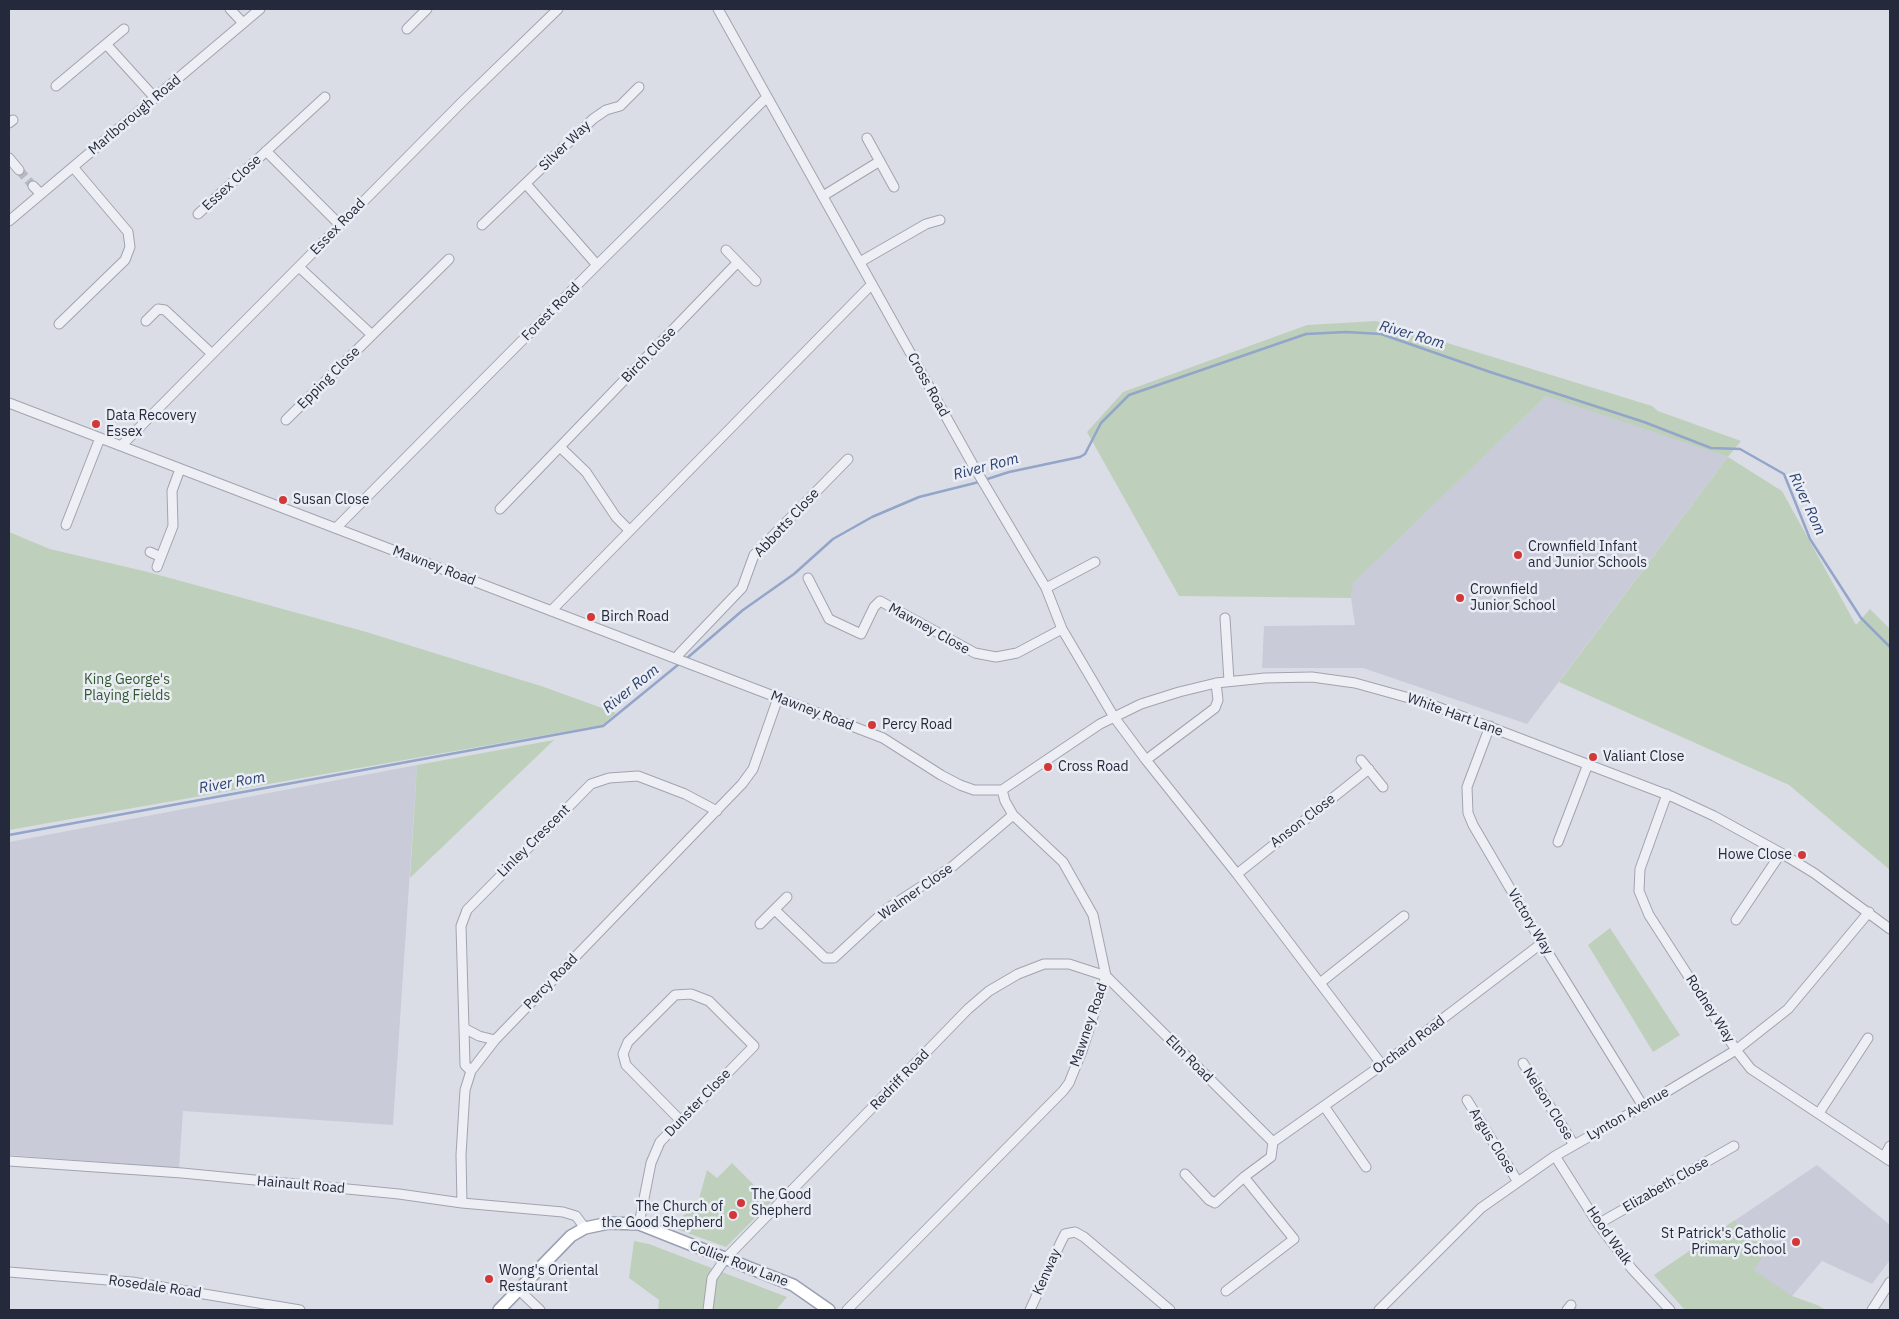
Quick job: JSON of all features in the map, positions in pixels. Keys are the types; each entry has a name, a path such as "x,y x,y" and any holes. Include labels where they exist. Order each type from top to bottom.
{"main road":[{"name":"Collier Row Lane","path":"498,1310 571,1236 585,1228 609,1222 639,1224 725,1260 793,1285 829,1310"}],"street":[{"path":"230,9 243,23"},
{"name":"Marlborough Road","path":"9,221 260,9"},
{"path":"407,29 427,9"},
{"name":"Essex Road","path":"120,446 211,353 300,267 558,9"},
{"name":"Cross Road","path":"718,9 973,465 1046,588 1062,629 1114,716 1382,1065"},
{"path":"56,86 124,29"},
{"path":"106,44 155,98"},
{"name":"Silver Way","path":"482,224 593,119 606,110 620,106 639,87"},
{"name":"Essex Close","path":"198,214 325,97"},
{"name":"Forest Road","path":"336,528 767,97"},
{"path":"867,138 894,187"},
{"name":"Essex Close","path":"266,152 340,225"},
{"path":"9,158 19,170"},
{"path":"823,196 880,161"},
{"path":"59,324 125,260 130,247 128,232 73,167"},
{"path":"526,184 597,265"},
{"path":"33,186 40,194"},
{"path":"860,262 926,224 940,220"},
{"path":"726,250 737,264 756,281"},
{"name":"Epping Close","path":"286,420 449,259"},
{"name":"Birch Close","path":"500,509 737,264"},
{"name":"Epping Close","path":"300,267 372,335"},
{"path":"551,611 872,284"},
{"path":"146,322 158,309 165,310 211,353"},
{"name":"Mawney Road","path":"9,403 883,738 960,785 974,790 1002,790 1005,801 1013,815 1063,862 1093,915 1106,976 1082,1051 1069,1083 1063,1091 847,1310"},
{"path":"66,525 100,438"},
{"path":"560,447 586,472 616,517 630,530"},
{"name":"Abbotts Close","path":"678,660 679,654 742,588 754,555 848,459"},
{"path":"157,567 173,526 172,491 180,469"},
{"path":"150,552 161,557"},
{"path":"1046,588 1095,562"},
{"name":"Mawney Close","path":"808,578 829,619 861,634 874,606 880,601 974,654 996,657 1017,653 1062,629"},
{"path":"1225,618 1229,681"},
{"name":"White Hart Lane","path":"1002,790 1083,735 1114,716 1141,704 1229,681 1312,677 1355,683 1427,703 1667,794 1714,816 1781,853 1869,912 1890,929"},
{"path":"1146,760 1215,708 1218,700 1216,683"},
{"name":"Percy Road","path":"470,1075 495,1040 742,784 752,769 778,698"},
{"name":"Victory Way","path":"1490,726 1467,786 1468,813 1473,825 1542,943 1643,1106"},
{"path":"1361,760 1383,787"},
{"path":"1558,842 1588,764"},
{"name":"Anson Close","path":"1237,874 1369,769"},
{"name":"Linley Crescent","path":"462,1203 461,1155 465,1090 470,1075 465,1065 461,926 467,910 591,784 609,778 638,776 684,794 717,811"},
{"name":"Rodney Way","path":"1667,794 1640,869 1639,891 1649,915 1736,1050 1751,1069 1887,1159"},
{"name":"Walmer Close","path":"775,910 825,958 834,958 888,908 953,866 1013,815"},
{"path":"1736,920 1781,853"},
{"path":"760,924 787,897"},
{"name":"Lynton Avenue","path":"1379,1310 1481,1208 1555,1156 1736,1050 1788,1009 1869,912"},
{"path":"1320,983 1404,916"},
{"name":"Orchard Road","path":"1273,1142 1382,1065 1542,943"},
{"name":"Redriff Road","path":"708,1310 712,1278 725,1260 968,1009 989,991 1018,974 1044,964 1069,964 1106,976"},
{"name":"Elm Road","path":"1106,976 1273,1142"},
{"name":"Dunster Close","path":"639,1224 651,1163 660,1142 754,1046 709,1001 691,994 675,995 628,1042 623,1054 626,1065 680,1120"},
{"path":"464,1028 479,1036 495,1040"},
{"path":"1819,1113 1868,1038"},
{"name":"Nelson Close","path":"1523,1063 1574,1145"},
{"name":"Argus Close","path":"1467,1100 1518,1182"},
{"path":"1324,1106 1366,1167"},
{"path":"1185,1174 1208,1200 1215,1203 1244,1177 1271,1157 1273,1142"},
{"name":"Elizabeth Close","path":"1598,1224 1734,1146"},
{"path":"1887,1159 1890,1146"},
{"name":"Hood Walk","path":"1555,1156 1598,1224 1632,1270 1670,1310"},
{"name":"Hainault Road","path":"9,1161 210,1176 399,1194 462,1203 512,1206 570,1213 576,1216 585,1228"},
{"path":"1226,1290 1294,1239 1244,1177"},
{"name":"Kenway","path":"1030,1310 1065,1234 1075,1232 1084,1237 1170,1310"},
{"name":"Rosedale Road","path":"9,1272 132,1282 300,1310"},
{"path":"1872,1310 1890,1282"},
{"path":"519,1290 540,1310"}],"shaded area":[{"name":"Crownfield Infant and Junior Schools","path":"1548,394 1728,457 1527,724 1363,668 1262,668 1264,626 1355,625 1351,598 1352,583"},
{"path":"417,765 393,1125 183,1111 179,1168 9,1155 9,842"},
{"name":"St Patrick's Catholic Primary School","path":"1817,1165 1890,1225 1890,1260 1872,1284 1822,1261 1780,1310 1685,1310 1654,1275"}],"green space":[{"path":"1376,321 1652,406 1658,411 1741,441 1728,457 1546,396 1353,583 1351,598 1179,596 1087,432 1123,392 1307,325"},
{"path":"1728,457 1782,491 1856,625 1870,609 1890,629 1890,870 1789,785 1559,682"},
{"name":"King George's Playing Fields","path":"9,532 50,549 148,572 363,631 541,686 616,713 602,725 9,830"},
{"path":"554,740 410,878 417,765"},
{"path":"1610,928 1680,1035 1653,1052 1588,945"},
{"path":"732,1163 771,1202 726,1247 671,1227 698,1202 707,1170 717,1178"},
{"path":"1735,1220 1746,1245 1761,1236 1767,1250 1754,1270 1792,1296 1826,1310 1685,1310 1654,1275"},
{"path":"634,1241 649,1244 787,1297 776,1310 658,1310 659,1300 629,1278"}],"waterway":[{"name":"River Rom","path":"686,659 743,610 794,574 833,539 872,517 919,497 1009,472 1080,457 1085,454 1101,423 1129,395 1306,334 1346,332 1381,334 1644,422 1711,448 1740,449 1784,474 1810,539 1861,618 1890,647"},
{"name":"River Rom","path":"9,835 603,726 679,664"}],"tunnel":[{"path":"19,170 33,186"}],"place":[{"name":"Data Recovery Essex","path":"96,424"},
{"name":"Susan Close","path":"283,500"},
{"name":"Crownfield Infant and Junior Schools","path":"1518,555"},
{"name":"Crownfield Junior School","path":"1460,598"},
{"name":"Birch Road","path":"591,617"},
{"name":"Percy Road","path":"872,725"},
{"name":"Valiant Close","path":"1593,757"},
{"name":"Cross Road","path":"1048,767"},
{"name":"Howe Close","path":"1802,855"},
{"name":"The Good Shepherd","path":"741,1203"},
{"name":"The Church of the Good Shepherd","path":"733,1215"},
{"name":"St Patrick's Catholic Primary School","path":"1796,1242"},
{"name":"Wong's Oriental Restaurant","path":"489,1279"}]}
